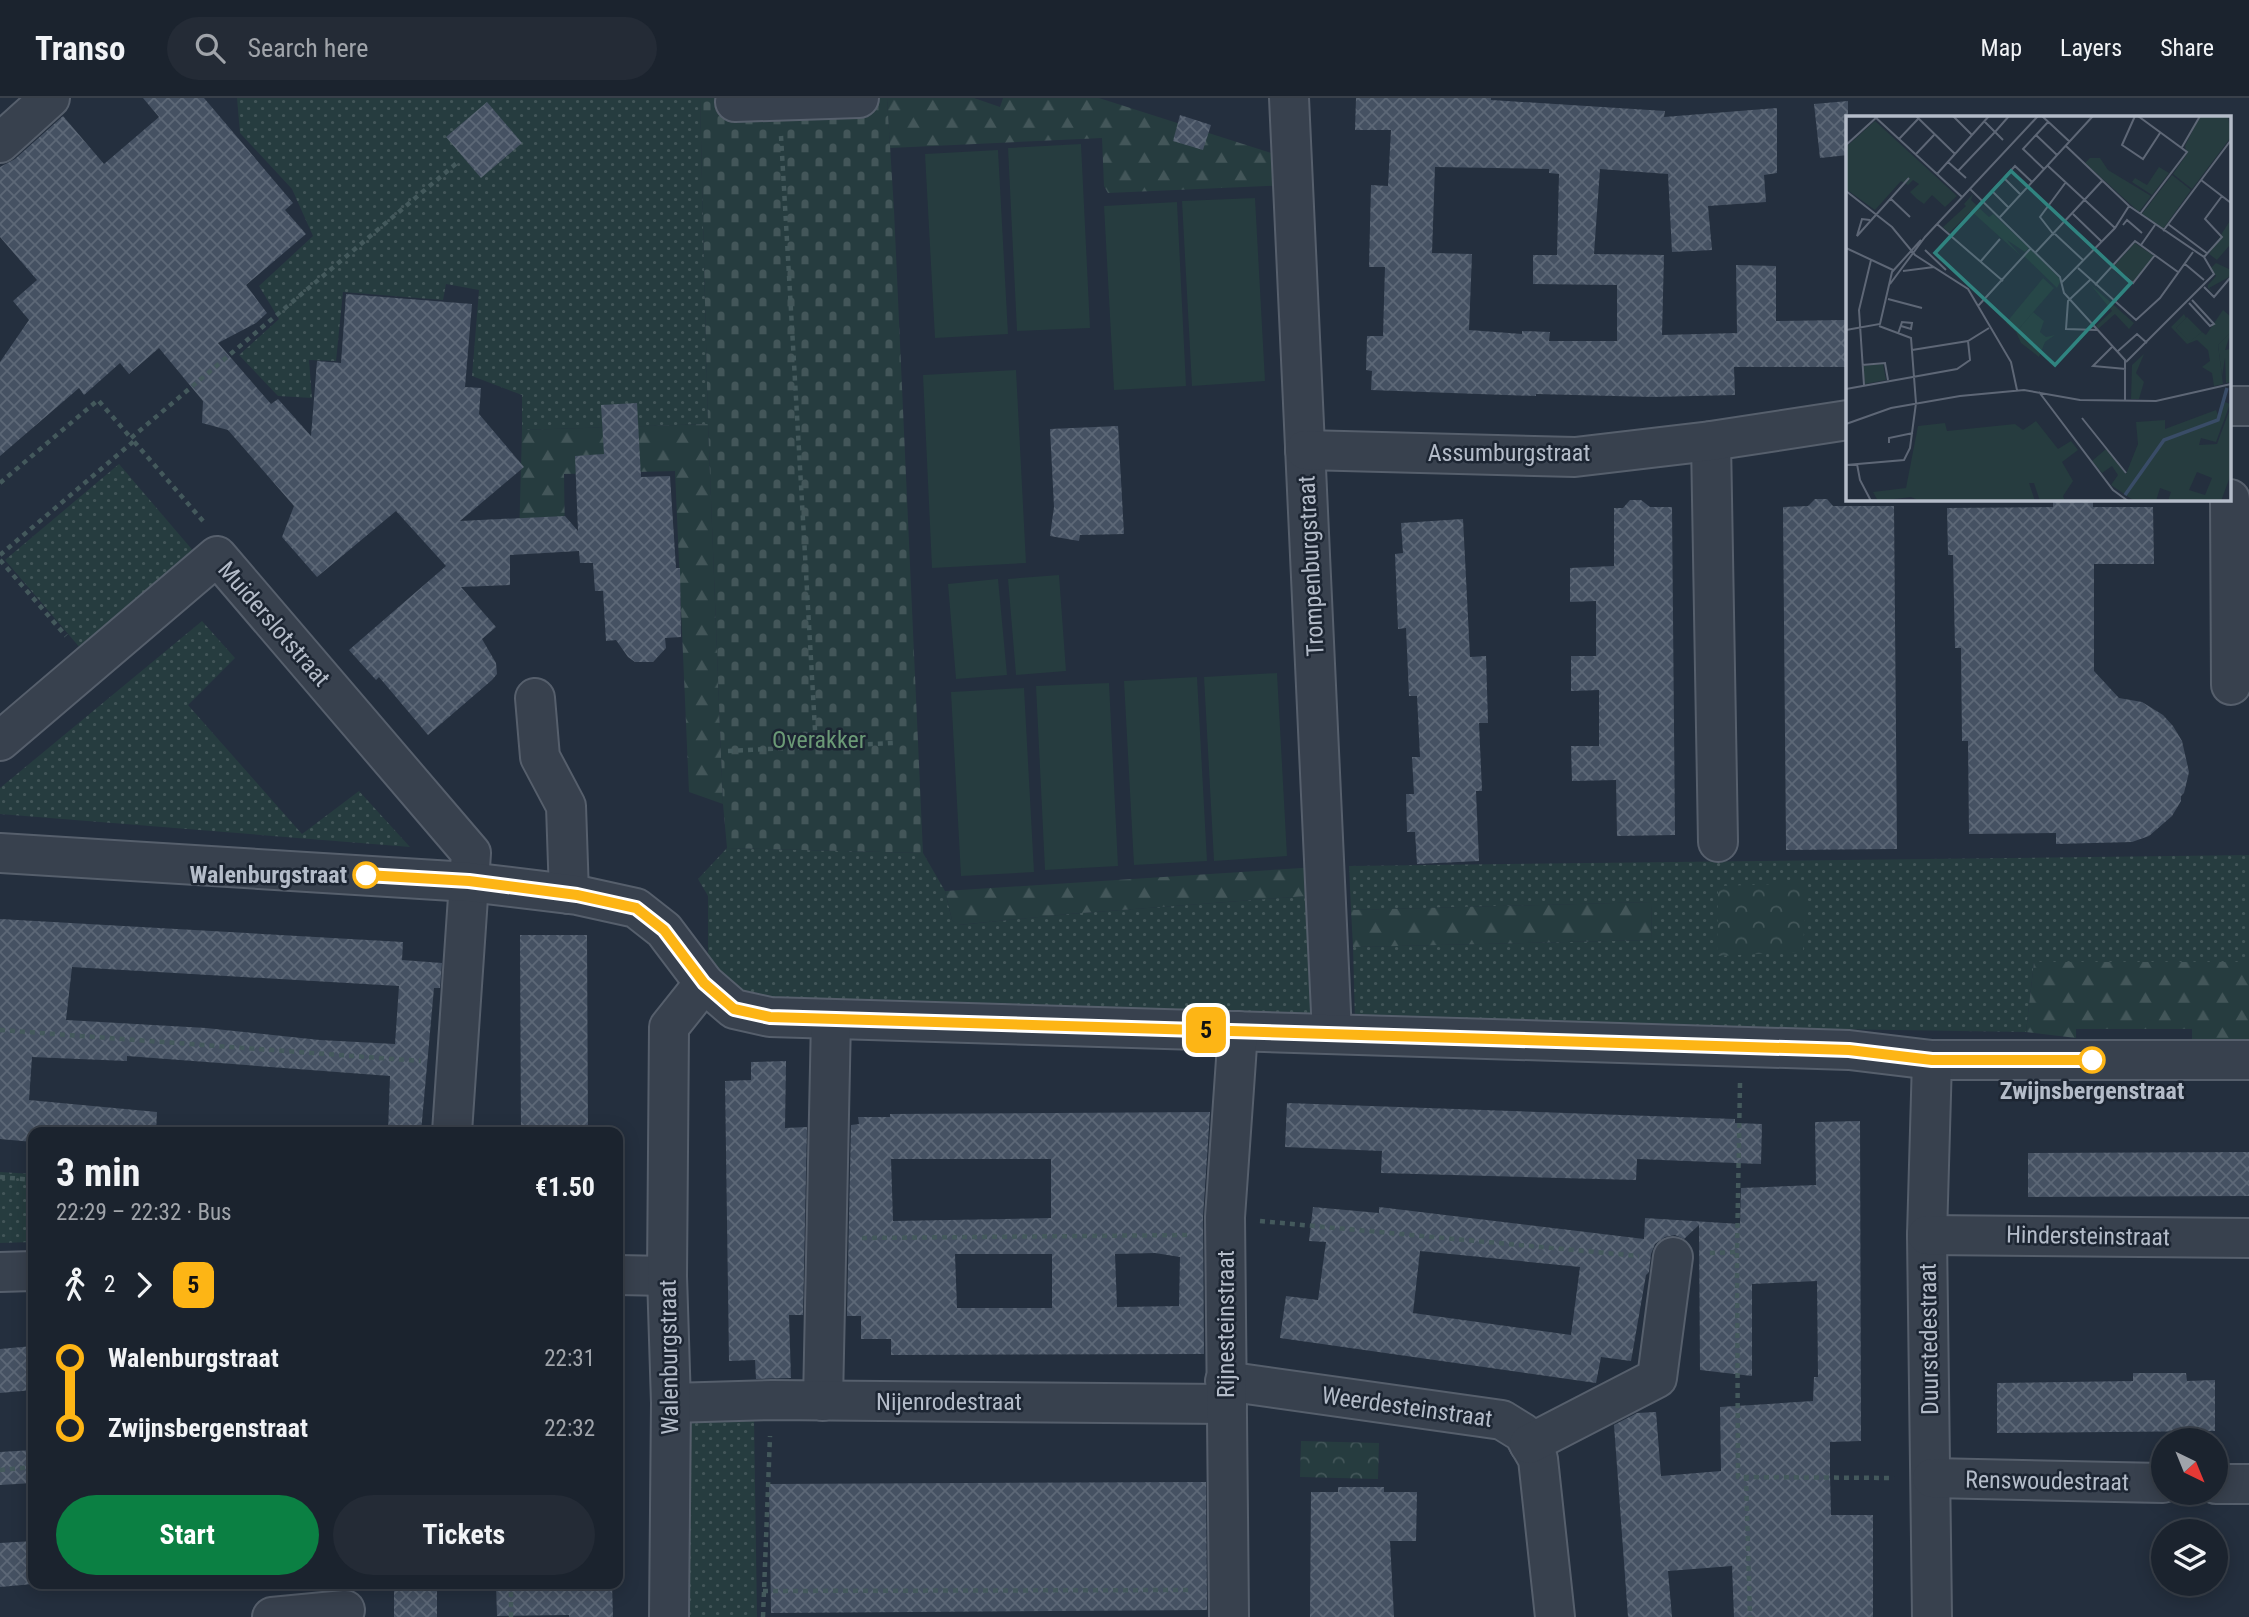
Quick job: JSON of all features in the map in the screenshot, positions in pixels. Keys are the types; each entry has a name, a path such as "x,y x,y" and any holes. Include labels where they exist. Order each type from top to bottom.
{"street":[{"path":"736,102 859,98"},
{"name":"Trompenburgstraat","path":"1289,98 1332,1034"},
{"path":"0,143 44,100"},
{"name":"Assumburgstraat","path":"1305,450 1575,457 1846,421"},
{"path":"1711,441 1718,842"},
{"path":"2230,500 2231,685"},
{"name":"Muiderslotstraat","path":"0,741 217,556 471,853 452,1127"},
{"path":"535,698 540,757 566,806 569,894"},
{"path":"0,853 469,881 569,894 636,908 664,930 704,983 734,1009 770,1017 1849,1050 1932,1060 2249,1060"},
{"name":"Walenburgstraat","path":"669,1617 669,1027 704,983"},
{"path":"822,1401 831,1019"},
{"name":"Rijnesteinstraat","path":"1228,1603 1225,1226 1238,1031"},
{"name":"Duurstedestraat","path":"1932,1060 1927,1235 1932,1617"},
{"name":"Hindersteinstraat","path":"1927,1235 2249,1238"},
{"path":"1555,1617 1538,1459 1530,1444 1657,1378 1673,1257"},
{"path":"0,1272 28,1272"},
{"path":"623,1275 667,1276"},
{"name":"Nijenrodestraat","path":"671,1403 1226,1393"},
{"name":"Weerdesteinstraat","path":"1226,1393 1502,1420 1523,1433 1530,1444"},
{"name":"Renswoudestraat","path":"1932,1478 2151,1483"},
{"path":"2228,1484 2249,1485"},
{"path":"272,1617 345,1604"}],"path":[{"path":"778,101 816,747"},
{"path":"90,664 0,558 132,440 458,162"},
{"path":"0,483 98,400 217,537 217,556"},
{"path":"728,751 893,743"},
{"path":"0,1030 457,1064"},
{"path":"1741,1047 1737,1252 1738,1477 1932,1478"},
{"path":"0,1177 28,1180"},
{"path":"826,1238 1225,1226 1666,1258 1695,1253 1737,1252"},
{"path":"763,1617 772,1400"},
{"path":"0,1470 28,1467"},
{"path":"1746,1476 1750,1617"},
{"path":"510,1617 511,1589"},
{"path":"763,1591 1228,1603"}],"green space":[{"path":"237,98 700,98 708,424 522,430 522,395 472,376 479,290 446,284 443,300 343,292 336,361 309,360 312,398 278,396 239,355 279,319 259,286 313,236 292,189 240,133"},
{"name":"Overakker","path":"700,98 887,98 923,853 727,848 708,424"},
{"path":"887,98 974,98 1000,107 1003,98 1099,98 1290,159 1290,185 1108,193 1104,186 1102,138 890,148"},
{"path":"1081,144 1090,328 1017,331 1008,148"},
{"path":"998,150 1008,334 935,338 925,154"},
{"path":"1255,198 1265,381 1192,386 1182,201"},
{"path":"1177,202 1186,386 1114,390 1104,206"},
{"path":"1016,370 1026,563 932,568 923,375"},
{"path":"708,424 723,804 689,792 675,471 564,474 565,542 519,539 522,430"},
{"path":"119,464 195,553 81,649 5,560"},
{"path":"1059,575 1066,671 1016,675 1008,579"},
{"path":"998,579 1007,675 956,679 948,584"},
{"path":"202,621 235,658 188,705 302,834 359,791 410,847 0,814 0,788"},
{"path":"1277,673 1287,856 1214,861 1204,677"},
{"path":"1197,677 1207,861 1134,865 1124,681"},
{"path":"1109,683 1118,866 1045,870 1036,686"},
{"path":"1024,688 1034,872 961,876 951,692"},
{"path":"727,848 923,853 945,891 952,920 959,925 1319,895 1324,1021 727,1002 708,986 708,896 698,879"},
{"path":"2249,855 2249,962 2034,962 2026,1032 1355,1022 1353,947 1651,940 1652,902 1351,910 1349,866"},
{"path":"1317,867 1319,895 958,925 952,920 945,891"},
{"path":"1806,883 1803,952 1717,956 1718,886"},
{"path":"1652,902 1651,940 1353,947 1351,910"},
{"path":"2034,962 2249,962 2249,1039 2192,1039 2192,1029 2076,1029 2076,1038 2026,1032"},
{"path":"0,1172 28,1174 28,1242 0,1243"},
{"path":"754,1415 757,1617 685,1617 689,1416"},
{"path":"1301,1441 1379,1443 1378,1479 1300,1477"}],"building":[{"path":"143,98 204,98 293,203 285,210 306,234 246,285 267,313 256,323 218,343 271,404 278,399 311,436 317,361 341,363 346,294 472,304 465,387 481,388 479,414 524,467 460,521 565,516 578,531 575,456 604,454 601,405 637,403 641,477 670,476 676,568 680,568 681,637 665,638 666,648 653,662 635,662 616,640 606,641 603,591 595,591 593,563 580,563 579,551 510,555 510,585 461,587 496,627 482,639 496,663 497,674 428,735 379,677 376,680 349,650 446,566 396,511 317,577 282,537 294,506 228,430 202,423 203,401 159,348 129,374 120,363 84,395 79,388 0,456 0,362 29,320 13,301 37,280 0,237 0,167 15,159 63,116 104,164 159,117"},
{"path":"1356,98 1491,98 1665,111 1664,117 1777,108 1777,173 1764,175 1766,202 1708,206 1712,250 1672,252 1668,174 1600,169 1594,254 1664,255 1662,335 1737,333 1736,265 1776,266 1776,321 1845,320 1845,367 1734,367 1735,395 1536,396 1371,390 1372,371 1366,370 1367,336 1383,336 1385,267 1369,267 1371,185 1388,186 1391,130 1355,130","holes":["1435,167 1549,169 1549,173 1559,174 1557,255 1533,255 1533,284 1617,285 1617,341 1549,341 1550,332 1522,331 1522,334 1469,330 1472,254 1432,253"]},
{"path":"1848,101 1846,155 1820,158 1814,104"},
{"path":"487,102 522,143 481,178 446,137"},
{"path":"1180,115 1211,125 1203,150 1173,141"},
{"path":"1118,426 1124,534 1080,535 1079,541 1050,536 1054,507 1050,429"},
{"path":"1815,499 1827,499 1833,506 1894,506 1897,849 1786,850 1783,507 1808,506"},
{"path":"1630,500 1641,500 1650,507 1672,507 1675,835 1617,836 1616,780 1572,781 1571,746 1599,746 1599,690 1571,691 1571,656 1596,656 1596,601 1570,602 1570,568 1614,566 1614,508 1623,508"},
{"path":"2053,500 2093,500 2093,507 2153,507 2154,564 2094,564 2094,671 2119,698 2142,702 2163,715 2182,741 2189,772 2181,801 2172,816 2149,836 2132,842 2056,844 2056,833 1969,834 1968,741 1962,741 1961,648 1955,648 1953,555 1948,555 1947,508 2053,507"},
{"path":"1463,519 1470,657 1486,656 1488,723 1479,723 1482,791 1476,791 1479,861 1417,864 1415,832 1407,832 1406,794 1414,794 1412,757 1420,757 1417,696 1409,696 1406,628 1398,629 1395,554 1403,553 1401,523"},
{"path":"0,919 403,942 402,960 442,963 440,988 434,988 421,1127 388,1127 390,1076 127,1056 127,1061 32,1057 29,1100 157,1112 156,1127 28,1127 28,1142 0,1139","holes":["72,967 399,986 395,1044 320,1040 206,1028 66,1020"]},
{"path":"520,935 587,935 588,1127 521,1127"},
{"path":"786,1061 785,1128 807,1127 803,1315 789,1315 791,1378 756,1379 755,1360 729,1361 725,1081 751,1080 751,1062"},
{"path":"1287,1103 1735,1119 1735,1123 1762,1124 1761,1164 1637,1159 1636,1180 1381,1173 1382,1151 1285,1147"},
{"path":"1210,1112 1203,1217 1204,1354 891,1355 891,1339 861,1339 861,1316 847,1316 851,1125 859,1124 858,1117 890,1117 890,1114","holes":["891,1159 1051,1159 1051,1218 893,1221","1155,1253 1180,1257 1179,1306 1117,1307 1115,1254","955,1254 1052,1254 1052,1308 957,1308"]},
{"path":"1860,1121 1861,1441 1830,1442 1831,1515 1873,1515 1873,1617 1734,1617 1732,1566 1668,1571 1672,1617 1628,1617 1614,1425 1637,1413 1656,1412 1661,1476 1721,1471 1720,1407 1813,1401 1814,1377 1818,1377 1817,1281 1752,1284 1752,1376 1700,1370 1699,1225 1684,1239 1675,1235 1665,1237 1655,1244 1646,1275 1631,1361 1601,1357 1596,1383 1280,1338 1286,1296 1318,1300 1326,1242 1309,1241 1313,1207 1379,1213 1379,1207 1644,1239 1645,1218 1740,1224 1741,1188 1816,1185 1815,1122","holes":["1420,1251 1580,1267 1571,1335 1413,1313"]},
{"path":"2249,1152 2249,1196 2028,1197 2028,1153"},
{"path":"28,1346 28,1390 0,1393 0,1349"},
{"path":"2133,1373 2186,1373 2187,1381 2215,1380 2215,1428 2151,1428 2151,1432 1997,1433 1997,1383 2133,1381"},
{"path":"28,1450 28,1483 0,1485 0,1452"},
{"path":"1206,1482 1207,1610 771,1613 769,1484"},
{"path":"1338,1487 1384,1487 1384,1492 1417,1492 1416,1541 1390,1541 1394,1617 1310,1617 1311,1492 1338,1492"},
{"path":"28,1541 28,1584 0,1587 0,1543"},
{"path":"394,1589 437,1589 437,1617 394,1617"},
{"path":"496,1589 612,1589 613,1617 497,1616"}],"bus line":[{"name":"5","path":"366,875 469,881 577,895 636,908 664,930 704,983 734,1009 770,1017 1849,1050 1932,1060 2092,1060"}],"place":[{"name":"Walenburgstraat","path":"366,875"},
{"name":"Zwijnsbergenstraat","path":"2092,1060"}]}
